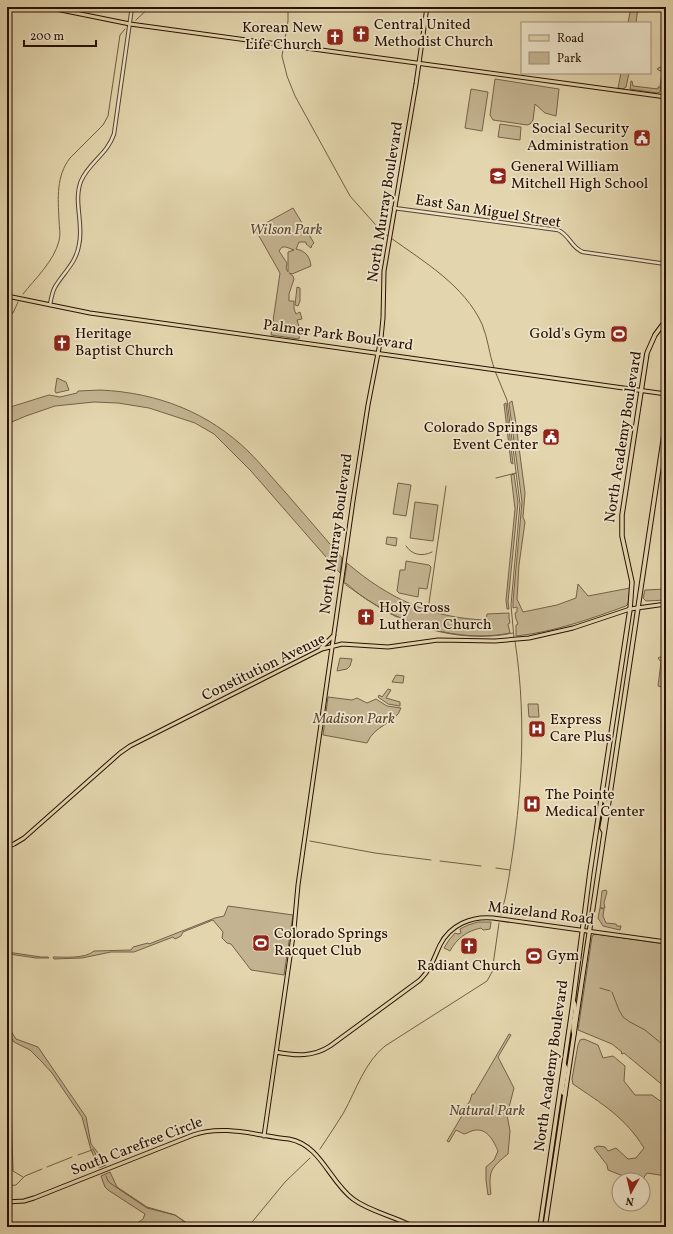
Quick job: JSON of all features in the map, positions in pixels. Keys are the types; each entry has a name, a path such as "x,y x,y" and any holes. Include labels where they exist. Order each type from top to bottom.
{"highway":[{"name":"North Academy Boulevard","path":"540,1227 574,1002 590,872 630,609 632,582 621,525 640,391 647,353 655,335 666,320"},
{"name":"North Academy Boulevard","path":"545,1227 666,421"},
{"path":"601,797 606,802 602,828 604,833"}],"main road":[{"path":"46,7 130,24 666,97"},
{"name":"North Murray Boulevard","path":"264,1136 294,929 298,885 332,646 366,418 382,328 383,277 419,64 427,7"},
{"name":"Palmer Park Boulevard","path":"7,296 99,314 666,394"},
{"name":"Constitution Avenue","path":"7,847 24,838 120,753 130,746 320,650 332,646 347,644 388,647 431,640 451,639 487,641 520,639 560,631 638,607 666,604"},
{"path":"320,650 334,635"},
{"name":"Maizeland Road","path":"276,1052 307,1055 318,1052 330,1046 420,980 431,966 445,937 464,922 473,919 486,917 666,942"},
{"path":"574,1002 575,1008 572,1030 574,1034"},
{"path":"564,1064 566,1068 562,1092 565,1095"},
{"name":"South Carefree Circle","path":"7,1202 24,1201 34,1198 201,1132 224,1130 292,1140 304,1145 316,1154 341,1187 352,1198 363,1205 414,1227"},
{"path":"549,1167 554,1168"}],"street":[{"path":"50,305 54,290 71,266 79,248 81,232 78,199 81,181 88,170 107,149 114,134 132,7"},
{"name":"East San Miguel Street","path":"394,208 558,230 566,235 576,248 583,252 666,264"}],"green space":[{"path":"631,7 638,7 636,22 628,22"},
{"path":"660,67 663,69 660,92 657,93 630,89 632,81 633,86 658,89 658,87 660,87 662,72 657,69"},
{"path":"621,74 629,74 626,87 623,89 618,88"},
{"path":"495,79 559,89 556,116 545,113 535,104 533,120 530,124 527,125 493,120 490,115"},
{"path":"471,89 488,92 482,131 465,128"},
{"path":"500,124 521,127 520,140 498,137"},
{"name":"Wilson Park","path":"293,208 314,243 311,248 306,244 306,242 299,242 296,249 307,255 311,266 292,274 289,273 294,279 289,294 289,301 294,301 294,309 296,314 300,312 302,319 297,320 300,330 299,339 271,335 280,273 255,229","holes":["282,247 294,250 288,252 288,272 286,268 287,263 279,251"]},
{"path":"297,287 300,288 300,301 298,306 295,305"},
{"path":"57,378 66,382 69,390 56,393"},
{"path":"101,390 142,395 162,400 199,416 217,426 233,438 259,462 342,558 340,573 251,471 214,434 195,423 149,408 118,403 94,402 55,406 7,424 7,408 49,395 60,397 77,393 78,391"},
{"path":"512,401 525,493 523,517 525,522 519,565 517,599 523,612 557,605 576,598 578,584 588,596 630,588 628,604 626,606 558,628 516,636 516,625 518,624 515,613 517,612 517,607 513,608 513,601 522,502 509,403"},
{"path":"506,403 513,464 511,463 504,404"},
{"path":"514,474 518,502 508,602 509,609 507,609 506,600 515,509 511,475"},
{"path":"398,483 411,485 406,516 393,514"},
{"path":"415,502 438,505 433,541 410,538"},
{"path":"387,537 397,538 396,546 386,544"},
{"path":"406,561 429,565 431,567 427,589 419,588 418,597 399,593 397,591 400,570 405,570"},
{"path":"347,563 379,587 429,611 486,620 487,614 509,613 510,623 508,624 510,633 476,636 459,635 442,632 409,622 379,607 344,583"},
{"path":"666,589 666,600 646,601 643,598 645,590"},
{"path":"340,658 352,659 350,666 347,669 337,671"},
{"path":"658,658 666,658 666,688 658,686 661,662"},
{"path":"396,675 404,676 403,683 392,682"},
{"path":"388,689 391,690 386,698 400,702 400,706 388,704 378,697 379,695 382,697"},
{"name":"Madison Park","path":"328,697 352,700 357,698 367,703 376,699 387,706 401,708 395,718 375,732 367,743 323,735"},
{"path":"528,704 538,704 539,717 529,717"},
{"path":"606,890 607,892 604,903 605,908 600,908 602,891"},
{"name":"Colorado Springs Racquet Club","path":"228,906 293,915 284,975 251,970 231,944 227,943 222,938 223,932 213,920 183,932 181,936 175,939 173,937 134,952 111,952 82,958 54,959 53,957 80,956 90,954 94,951 131,950 133,947 149,944 215,918 224,916"},
{"path":"600,908 604,909 603,916 606,923 621,926 620,930 603,926 598,918"},
{"path":"478,922 491,922 490,929 483,930 481,928 471,931 459,939 450,951 444,948 455,933 461,933 460,929"},
{"path":"596,934 666,944 666,1088 624,1053 622,1054 622,1052 612,1044 578,1030 592,937"},
{"path":"7,952 48,957 49,958 7,955"},
{"path":"7,1025 16,1039 38,1047 86,1117 91,1144 106,1165 99,1168 91,1150 82,1117 52,1073 30,1050 14,1042 7,1032"},
{"name":"Natural Park","path":"509,1034 511,1035 498,1057 514,1088 507,1115 510,1131 508,1154 494,1167 492,1171 490,1180 491,1194 488,1195 486,1167 494,1160 498,1151 490,1137 480,1130 474,1130 464,1134 456,1130 449,1142 447,1141 463,1114 462,1112 470,1101 472,1094 474,1094"},
{"path":"584,1039 598,1045 603,1058 613,1056 625,1066 624,1081 635,1095 652,1095 663,1103 665,1102 666,1176 651,1174 651,1172 613,1172 608,1170 607,1165 594,1148 598,1146 605,1147 608,1151 616,1148 628,1159 636,1158 644,1148 637,1137 621,1119 573,1084 572,1079 580,1040"},
{"path":"110,1172 117,1187 147,1207 175,1215 193,1227 132,1227 143,1219 145,1214 105,1187 101,1176"}],"waterway":[{"path":"136,20 150,7"},
{"path":"288,7 288,21 282,56 287,76 295,96 350,196 382,232 388,236"},
{"path":"23,294 49,263 57,248 60,233 58,204 59,188 65,165 103,125 108,116 120,35 125,29"},
{"path":"391,238 430,265 465,297 482,324 494,368"},
{"path":"7,319 13,313 18,302"},
{"path":"495,371 507,400 520,504 511,605 514,638"},
{"path":"496,478 516,473"},
{"path":"428,610 446,486"},
{"path":"406,546 414,553 421,555 432,552"},
{"path":"346,585 389,613 423,627 459,635 495,636 513,633"},
{"path":"501,915 506,894 516,831 521,768 521,704 515,641"},
{"path":"310,841 375,853 431,860"},
{"path":"440,861 481,866"},
{"path":"496,868 510,870"},
{"path":"320,1149 344,1112 366,1068 378,1053 385,1046 487,981 492,972 499,923"},
{"path":"600,988 610,991"},
{"path":"612,992 623,1017 645,1030 662,1044"},
{"path":"7,1098 11,1102 13,1171 23,1177"},
{"path":"93,1149 101,1165"},
{"path":"78,1155 92,1150"},
{"path":"47,1167 72,1157"},
{"path":"248,1227 285,1182 310,1158"},
{"path":"7,1186 16,1185 25,1176 42,1169"},
{"path":"106,1176 110,1183 147,1208 175,1215 192,1227"}],"place":[{"name":"Central United Methodist Church","path":"361,34"},
{"name":"Korean New Life Church","path":"335,37"},
{"name":"Social Security Administration","path":"642,138"},
{"name":"General William Mitchell High School","path":"498,176"},
{"name":"Gold's Gym","path":"619,334"},
{"name":"Heritage Baptist Church","path":"62,343"},
{"name":"Colorado Springs Event Center","path":"551,437"},
{"name":"Holy Cross Lutheran Church","path":"366,617"},
{"name":"Express Care Plus","path":"537,729"},
{"name":"The Pointe Medical Center","path":"532,804"},
{"name":"Colorado Springs Racquet Club","path":"261,943"},
{"name":"Radiant Church","path":"469,946"},
{"name":"Gym","path":"534,956"}]}
